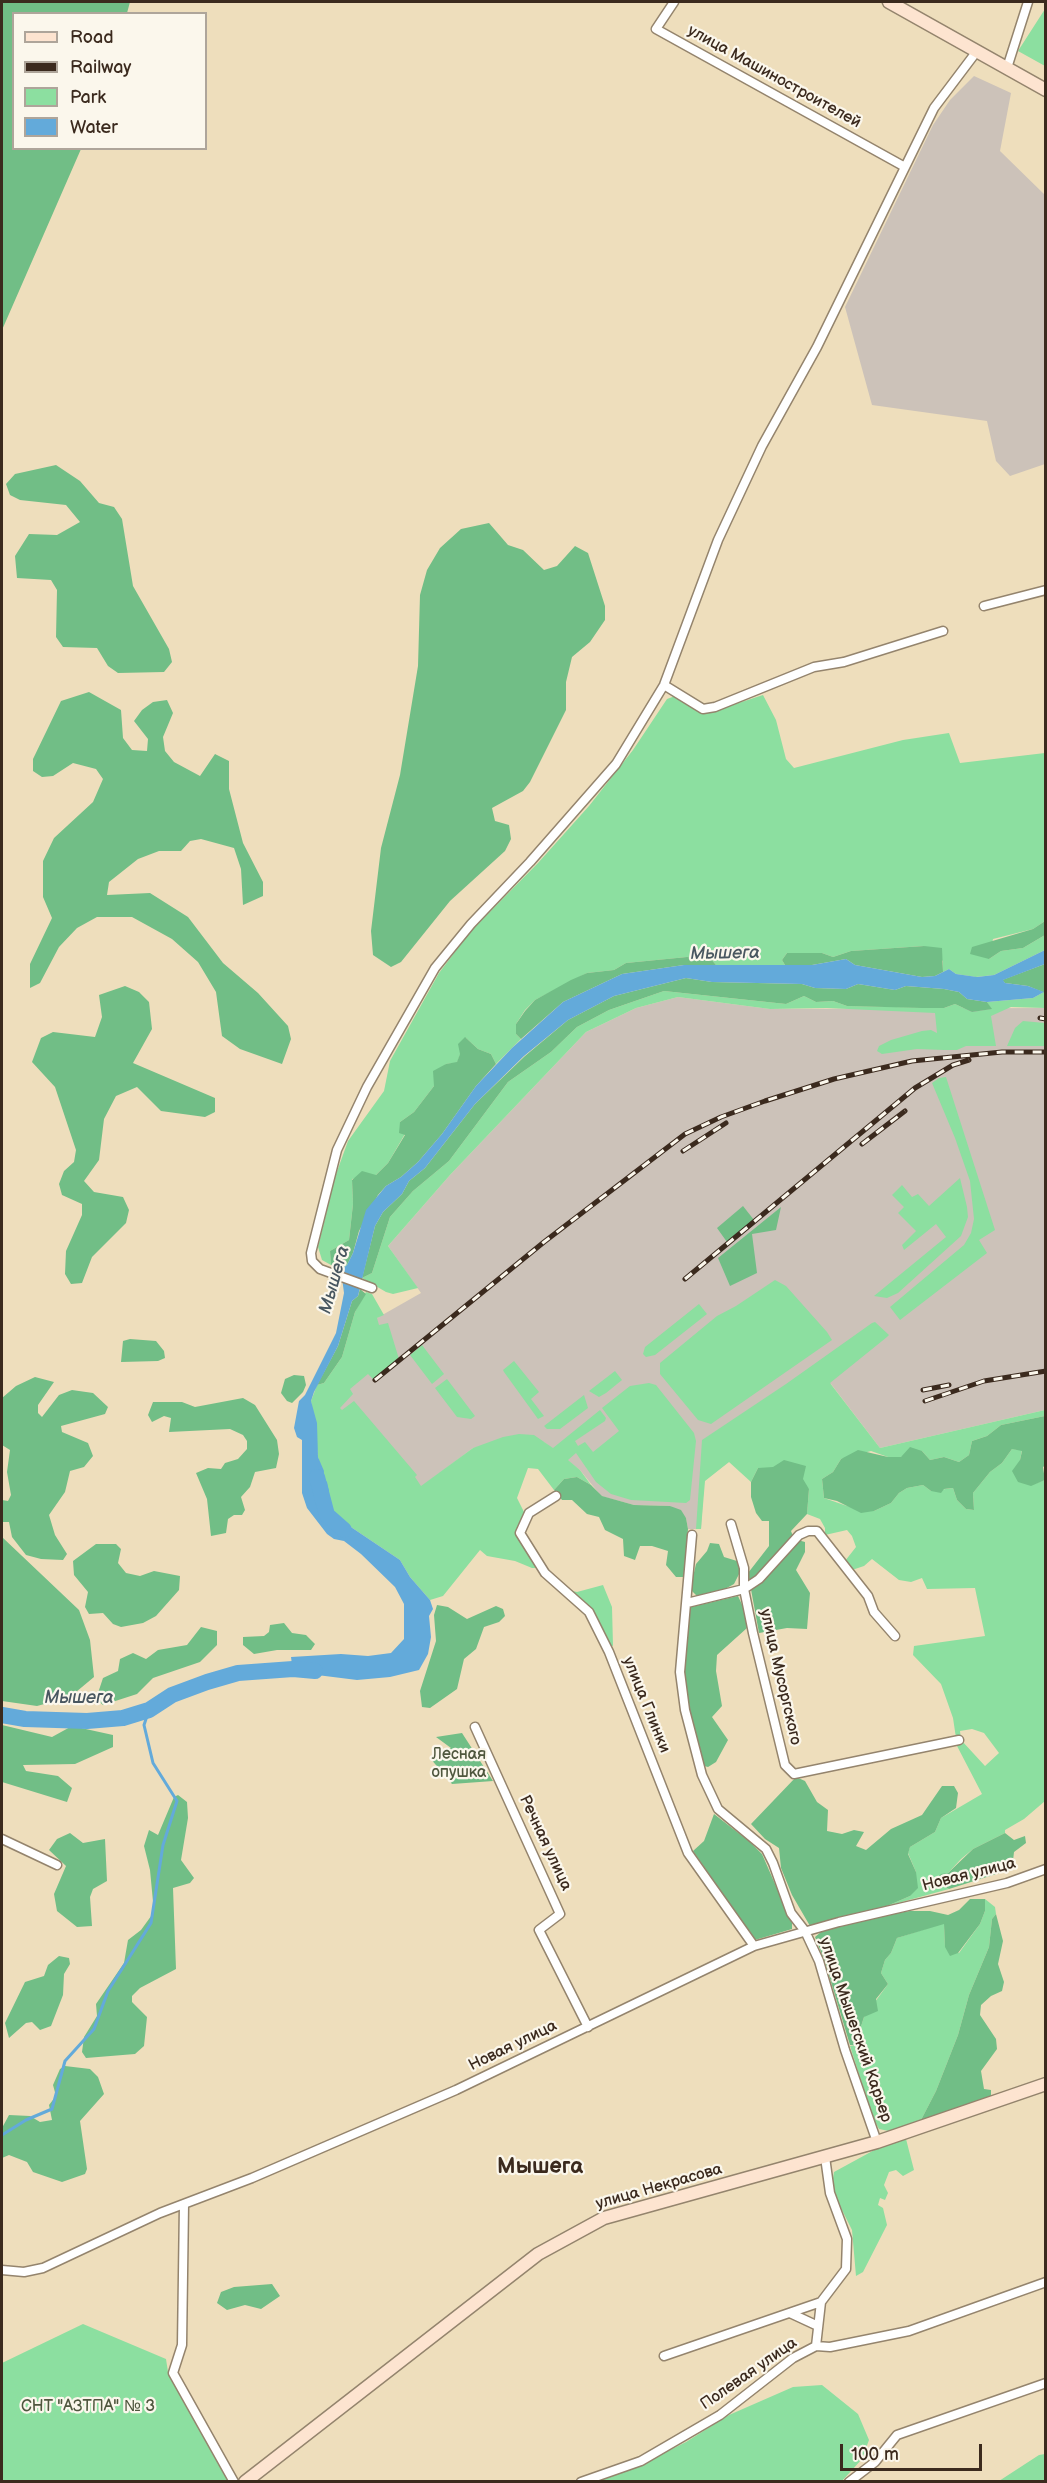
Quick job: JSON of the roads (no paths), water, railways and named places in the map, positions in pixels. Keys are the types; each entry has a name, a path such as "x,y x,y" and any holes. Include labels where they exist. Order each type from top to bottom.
{"main road":[{"path":"889,2 1046,90"},
{"name":"улица Некрасова","path":"245,2481 538,2254 604,2218 877,2142 1046,2084"}],"street":[{"name":"улица Машиностроителей","path":"674,2 656,29 905,167"},
{"path":"1007,68 1028,2"},
{"path":"372,1288 320,1269 312,1261 311,1243 338,1150 367,1087 435,969 471,924 530,862 616,764 664,685 718,540 762,446 817,347 934,108 977,51"},
{"path":"984,606 1046,590"},
{"path":"664,685 703,709 715,707 814,667 844,662 943,631"},
{"name":"улица Глинки","path":"556,1496 529,1514 520,1533 545,1574 589,1612 609,1652 688,1854 754,1946"},
{"name":"улица Мусоргского","path":"731,1524 744,1568 744,1589 785,1765 794,1774 959,1740"},
{"path":"687,1603 744,1589 759,1579 788,1544 799,1535 808,1531 817,1532 862,1588 874,1612 895,1636"},
{"name":"улица Мышегский Карьер","path":"692,1535 680,1672 685,1710 702,1774 718,1809 765,1849 791,1913 805,1931 819,1961 845,2050 877,2142"},
{"name":"Речная улица","path":"475,1727 560,1914 539,1930 588,2027"},
{"path":"2,1839 57,1865"},
{"name":"Новая улица","path":"2,2270 24,2272 43,2268 184,2204 252,2178 456,2090 754,1946 805,1931 1007,1883 1046,1869"},
{"path":"816,2346 821,2302 846,2269 847,2239 830,2193 825,2157"},
{"path":"184,2204 182,2345 173,2373 234,2481"},
{"name":"Полевая улица","path":"580,2481 641,2461 720,2415 793,2358 816,2346 830,2347 909,2331 1046,2282"},
{"name":"Полевая улица","path":"664,2356 821,2302"},
{"path":"790,2313 818,2326"},
{"path":"849,2481 874,2462 897,2435 1046,2382"}],"water":[{"path":"1045,950 1045,964 1003,980 1005,983 1028,986 1044,992 1033,998 987,1002 967,999 959,992 944,989 906,986 895,990 858,984 846,989 815,988 802,984 712,982 686,978 614,996 568,1020 524,1056 475,1104 425,1168 409,1181 402,1194 383,1212 375,1226 358,1296 352,1301 338,1346 311,1401 317,1423 318,1457 329,1491 322,1502 322,1509 327,1515 336,1517 400,1560 410,1577 430,1600 433,1609 429,1616 431,1637 428,1654 419,1670 390,1677 357,1680 293,1672 291,1657 341,1654 368,1656 391,1653 404,1639 404,1604 395,1587 361,1554 344,1541 334,1539 327,1534 307,1508 302,1493 302,1440 297,1437 294,1428 299,1401 305,1395 336,1333 344,1293 341,1270 347,1265 353,1253 366,1210 386,1186 418,1162 442,1134 476,1086 512,1048 563,1002 622,974 684,965 812,965 846,959 855,965 922,977 935,976 949,969 956,974 977,977 994,975"}],"waterway":[{"name":"Мышега","path":"317,1477 327,1515 344,1530"},
{"name":"Мышега","path":"2,1715 25,1719 87,1721 123,1718 149,1710 172,1695 238,1673 293,1669 315,1671"},
{"path":"2,2135 26,2120 52,2109 65,2061 94,2029 108,1991 151,1923 163,1845 177,1801 153,1763 144,1725 149,1710"}],"railway":[{"path":"1040,1018 1046,1019"},
{"path":"375,1380 544,1242 685,1134 721,1117 765,1101 834,1079 912,1061 1002,1052 1046,1052"},
{"path":"685,1279 915,1088 953,1065 969,1060"},
{"path":"862,1144 905,1111"},
{"path":"683,1151 726,1123"},
{"path":"925,1401 984,1381 1046,1371"},
{"path":"923,1390 949,1385"}],"district":[{"name":"Мышега","path":"540,2167"}],"park label":[{"name":"Лесная опушка","path":"459,1764"},
{"name":"СНТ \"АЗТПА\" № 3","path":"88,2407"}]}
